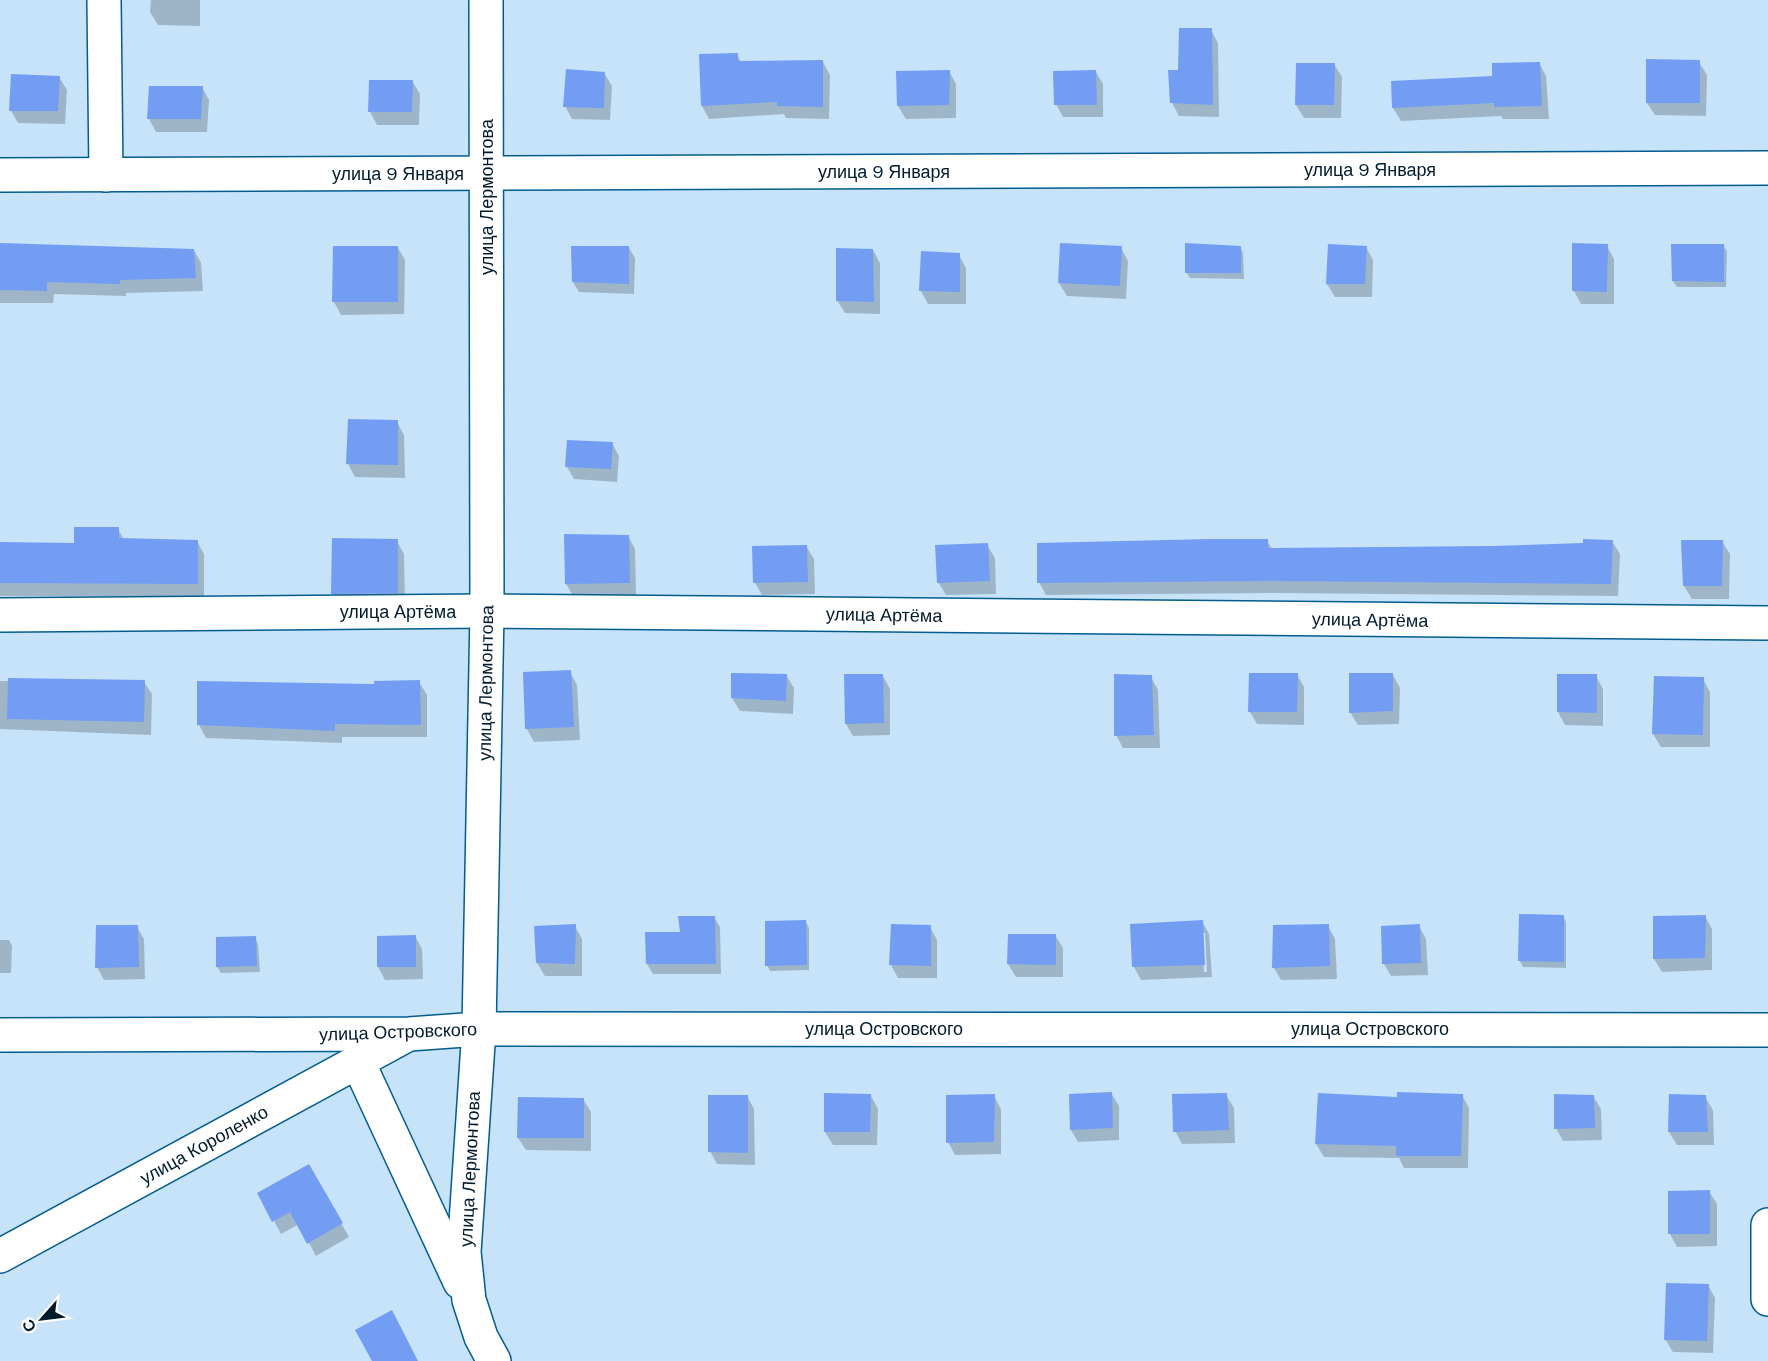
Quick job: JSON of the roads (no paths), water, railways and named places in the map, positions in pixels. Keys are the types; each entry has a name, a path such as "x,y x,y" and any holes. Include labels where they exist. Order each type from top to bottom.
{"street":[{"path":"104,0 106,175"},
{"name":"улица Лермонтова","path":"486,0 487,611 478,1029 464,1252 469,1300 481,1337 494,1361"},
{"name":"улица 9 Января","path":"0,175 1768,168"},
{"name":"улица Артёма","path":"0,615 487,611 1768,624"},
{"name":"улица Островского","path":"0,1035 409,1034 478,1029 1768,1030"},
{"name":"улица Короленко","path":"0,1256 409,1034"},
{"path":"358,1062 469,1300"},
{"path":"1768,1225 1768,1299"}]}
